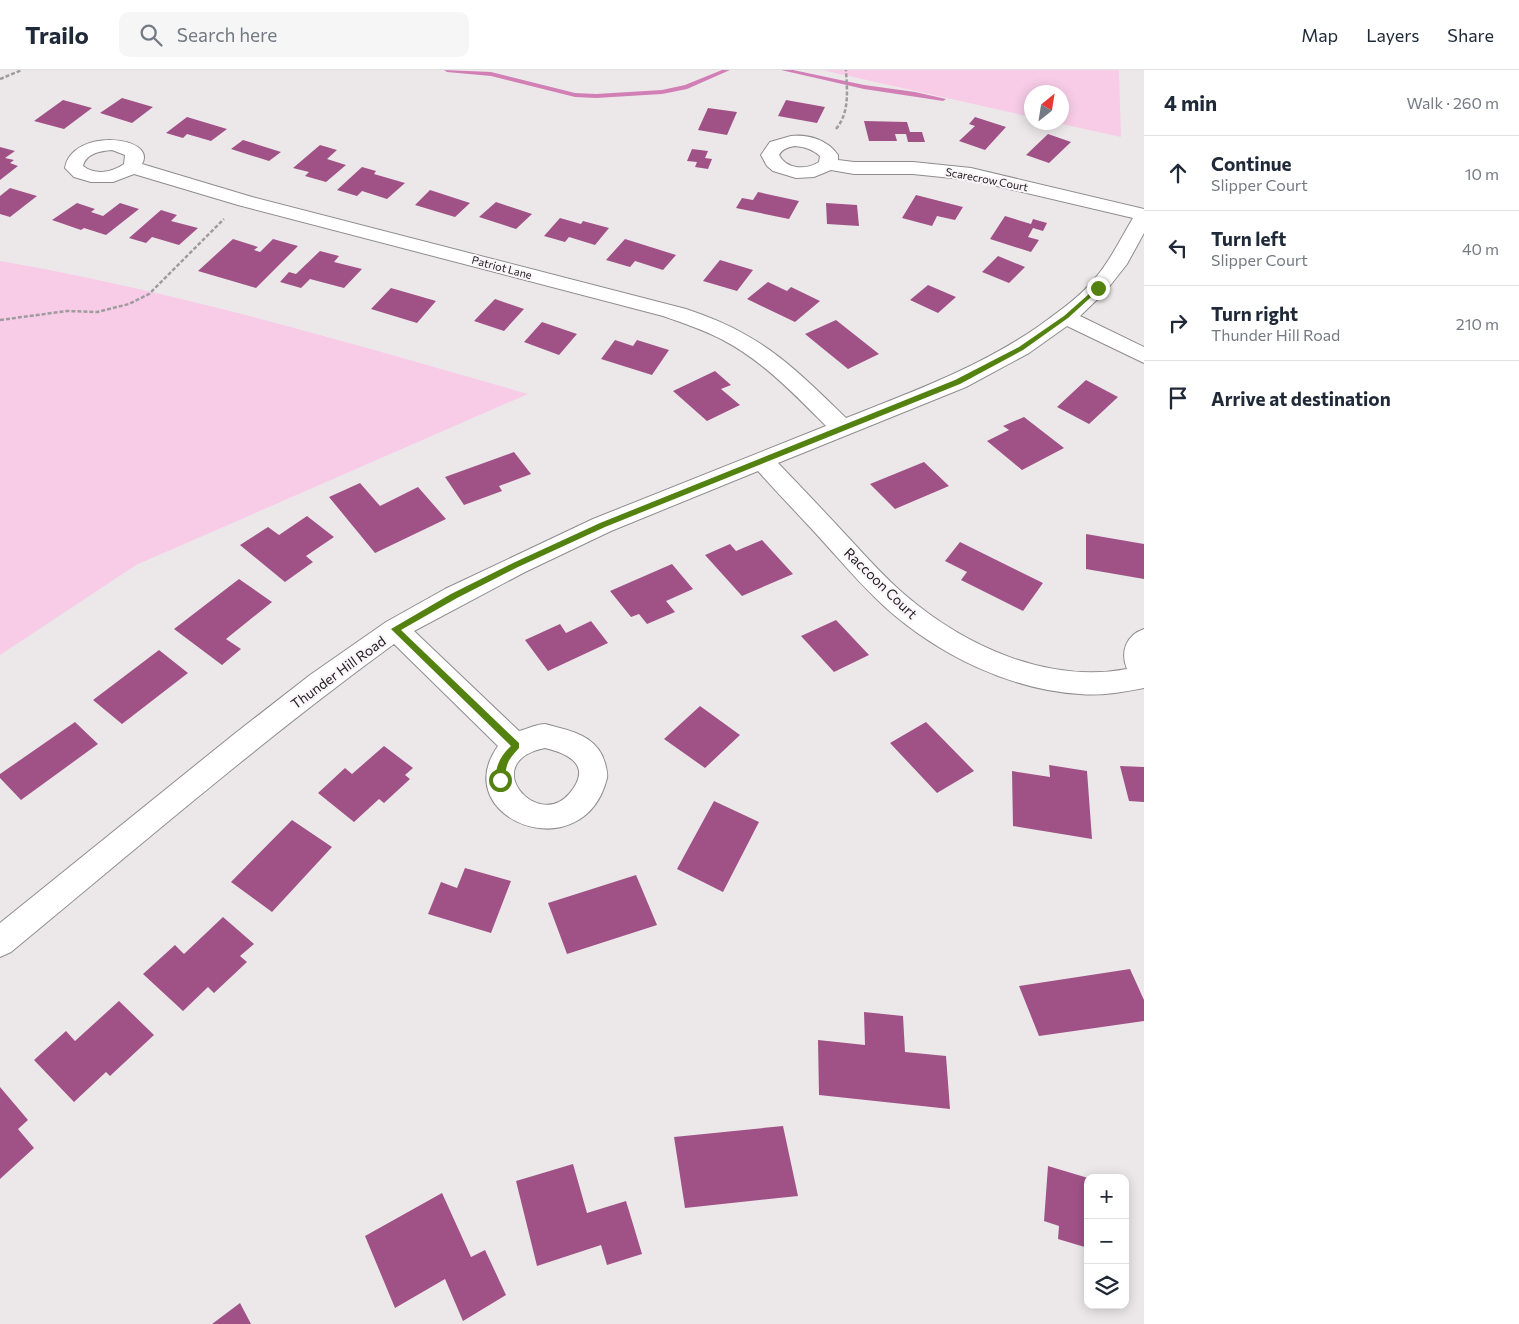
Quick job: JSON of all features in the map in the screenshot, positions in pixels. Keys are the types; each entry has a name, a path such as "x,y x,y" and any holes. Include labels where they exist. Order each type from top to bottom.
{"street":[{"name":"Scarecrow Court","path":"814,144 795,141 785,142 777,145 770,155 776,165 794,172 815,171 828,164 854,168 913,168 971,174 1144,215"},
{"path":"814,144 826,151 830,160 828,164"},
{"name":"Patriot Lane","path":"131,168 245,201 670,311 709,325 739,340 768,358 842,428"},
{"name":"Thunder Hill Road","path":"0,942 243,743 320,683 395,629 454,596 602,525 958,382 1021,348 1066,317 1098,288 1117,264 1144,215"},
{"path":"1066,317 1144,356"},
{"name":"Raccoon Court","path":"761,460 901,606 961,647 1010,667 1048,679 1087,685 1124,683 1144,676 1138,665 1136,653 1144,639"},
{"path":"395,629 516,746"}],"path":[{"path":"0,79 22,70"},
{"path":"814,144 839,127 844,119 848,91 846,71"},
{"path":"0,320 67,311 97,312 129,304 150,294 245,201"}],"shaded area":[{"path":"822,70 1119,70 1121,137 1069,126 1069,85 1024,85 1024,115"},
{"path":"0,261 134,288 266,320 528,394 136,565 0,655"}],"building":[{"path":"122,98 153,107 132,123 100,113"},
{"path":"63,100 92,108 64,129 34,121"},
{"path":"786,100 825,107 817,123 778,116"},
{"path":"708,108 737,112 727,135 698,130"},
{"path":"187,117 227,129 211,141 187,134 183,138 166,133"},
{"path":"975,117 1006,127 985,150 959,141 975,126 969,124"},
{"path":"864,121 907,122 910,132 922,132 925,142 908,142 906,134 895,134 897,141 869,141"},
{"path":"1048,134 1071,142 1049,163 1026,155"},
{"path":"243,140 281,152 269,161 231,149"},
{"path":"320,145 337,150 327,159 346,165 326,182 305,176 309,172 293,168"},
{"path":"0,147 15,151 5,158 14,160 10,163 18,166 0,180"},
{"path":"692,149 708,151 705,158 712,159 708,169 695,167 697,162 687,161"},
{"path":"362,167 376,171 374,174 405,183 387,199 362,191 357,196 337,190"},
{"path":"10,188 37,196 10,217 0,214 0,196"},
{"path":"430,190 470,203 455,217 415,205"},
{"path":"758,192 799,201 789,219 736,208 742,198 753,200"},
{"path":"916,195 963,207 955,220 937,216 932,226 902,218"},
{"path":"496,202 532,214 516,229 479,217"},
{"path":"77,203 95,209 91,212 103,216 120,203 139,209 106,235 84,228 81,230 52,220"},
{"path":"826,203 857,205 859,226 827,224"},
{"path":"161,210 177,215 171,221 198,228 179,245 152,237 146,243 129,238"},
{"path":"1005,216 1031,224 1033,219 1047,223 1043,231 1033,228 1028,237 1039,240 1031,252 990,239"},
{"path":"560,218 581,224 583,221 609,228 595,245 569,237 565,242 544,236"},
{"path":"233,239 258,247 254,250 260,252 273,239 298,246 256,288 198,271"},
{"path":"625,239 676,255 663,270 635,261 630,267 606,260"},
{"path":"320,251 339,256 334,262 362,269 344,288 310,279 301,288 280,282 289,272 296,274"},
{"path":"998,256 1025,267 1009,283 982,272"},
{"path":"720,260 753,270 737,291 703,281"},
{"path":"768,282 787,291 791,287 820,301 795,322 747,299"},
{"path":"928,285 956,297 938,313 910,300"},
{"path":"391,288 436,301 417,323 371,309"},
{"path":"495,299 524,309 504,331 474,321"},
{"path":"836,320 879,354 848,369 805,334"},
{"path":"542,322 577,334 559,355 524,342"},
{"path":"615,340 633,346 637,340 669,350 652,375 601,359"},
{"path":"715,371 731,385 721,389 740,405 707,421 673,391"},
{"path":"1086,380 1118,397 1089,424 1057,407"},
{"path":"1024,417 1064,448 1022,470 987,441 1009,430 1003,426"},
{"path":"514,452 531,474 499,486 502,491 464,505 445,477"},
{"path":"924,462 949,486 895,509 870,484"},
{"path":"360,483 380,506 418,487 446,519 375,553 329,497"},
{"path":"307,516 334,537 306,556 313,562 285,582 240,545 268,527 279,535"},
{"path":"1086,534 1144,544 1144,579 1086,569"},
{"path":"762,540 793,574 742,596 705,555 730,544 736,551"},
{"path":"960,542 1043,583 1023,611 961,580 967,572 945,561"},
{"path":"672,564 693,589 666,601 675,612 647,624 639,614 631,617 610,591"},
{"path":"239,579 272,602 226,639 241,649 222,665 174,629"},
{"path":"836,620 869,655 834,672 801,636"},
{"path":"591,621 608,643 548,671 525,640 560,624 566,633"},
{"path":"159,650 188,673 122,724 93,700"},
{"path":"700,706 740,735 705,768 664,739"},
{"path":"75,722 98,744 21,800 0,778 0,774"},
{"path":"926,722 974,771 937,793 890,743"},
{"path":"384,746 413,768 405,775 410,779 384,803 379,799 354,822 318,793 345,768 352,774"},
{"path":"1049,765 1087,771 1092,839 1013,826 1012,771 1050,777"},
{"path":"1120,766 1144,767 1144,802 1129,801"},
{"path":"714,801 759,822 723,892 677,869"},
{"path":"292,820 332,847 272,912 231,882"},
{"path":"465,868 511,881 491,933 428,914 441,882 457,888"},
{"path":"636,875 657,925 567,954 548,903"},
{"path":"223,917 254,944 240,956 247,962 214,993 208,987 183,1011 143,974 175,945 184,954"},
{"path":"1130,969 1144,1000 1144,1021 1039,1036 1019,986"},
{"path":"119,1001 154,1035 110,1076 106,1072 74,1102 34,1060 66,1031 75,1041"},
{"path":"864,1012 903,1016 905,1052 946,1056 950,1109 819,1095 818,1040 865,1045"},
{"path":"0,1087 28,1120 18,1129 34,1148 0,1179"},
{"path":"783,1126 798,1196 685,1208 674,1137"},
{"path":"573,1164 587,1213 626,1201 642,1254 607,1265 601,1245 537,1266 516,1181"},
{"path":"1048,1166 1084,1177 1084,1247 1058,1239 1059,1226 1044,1221"},
{"path":"442,1193 471,1257 485,1250 506,1295 463,1321 445,1279 395,1308 365,1236"},
{"path":"240,1303 251,1324 212,1324"}],"waterway":[{"path":"447,70 491,74 575,95 596,96 662,92 687,87 727,70"},
{"path":"784,70 864,87 943,99"}],"route":[{"path":"500,780 500,768 506,756 516,746 395,629 454,596 602,525 958,382 1021,348 1066,317 1098,288"}]}
